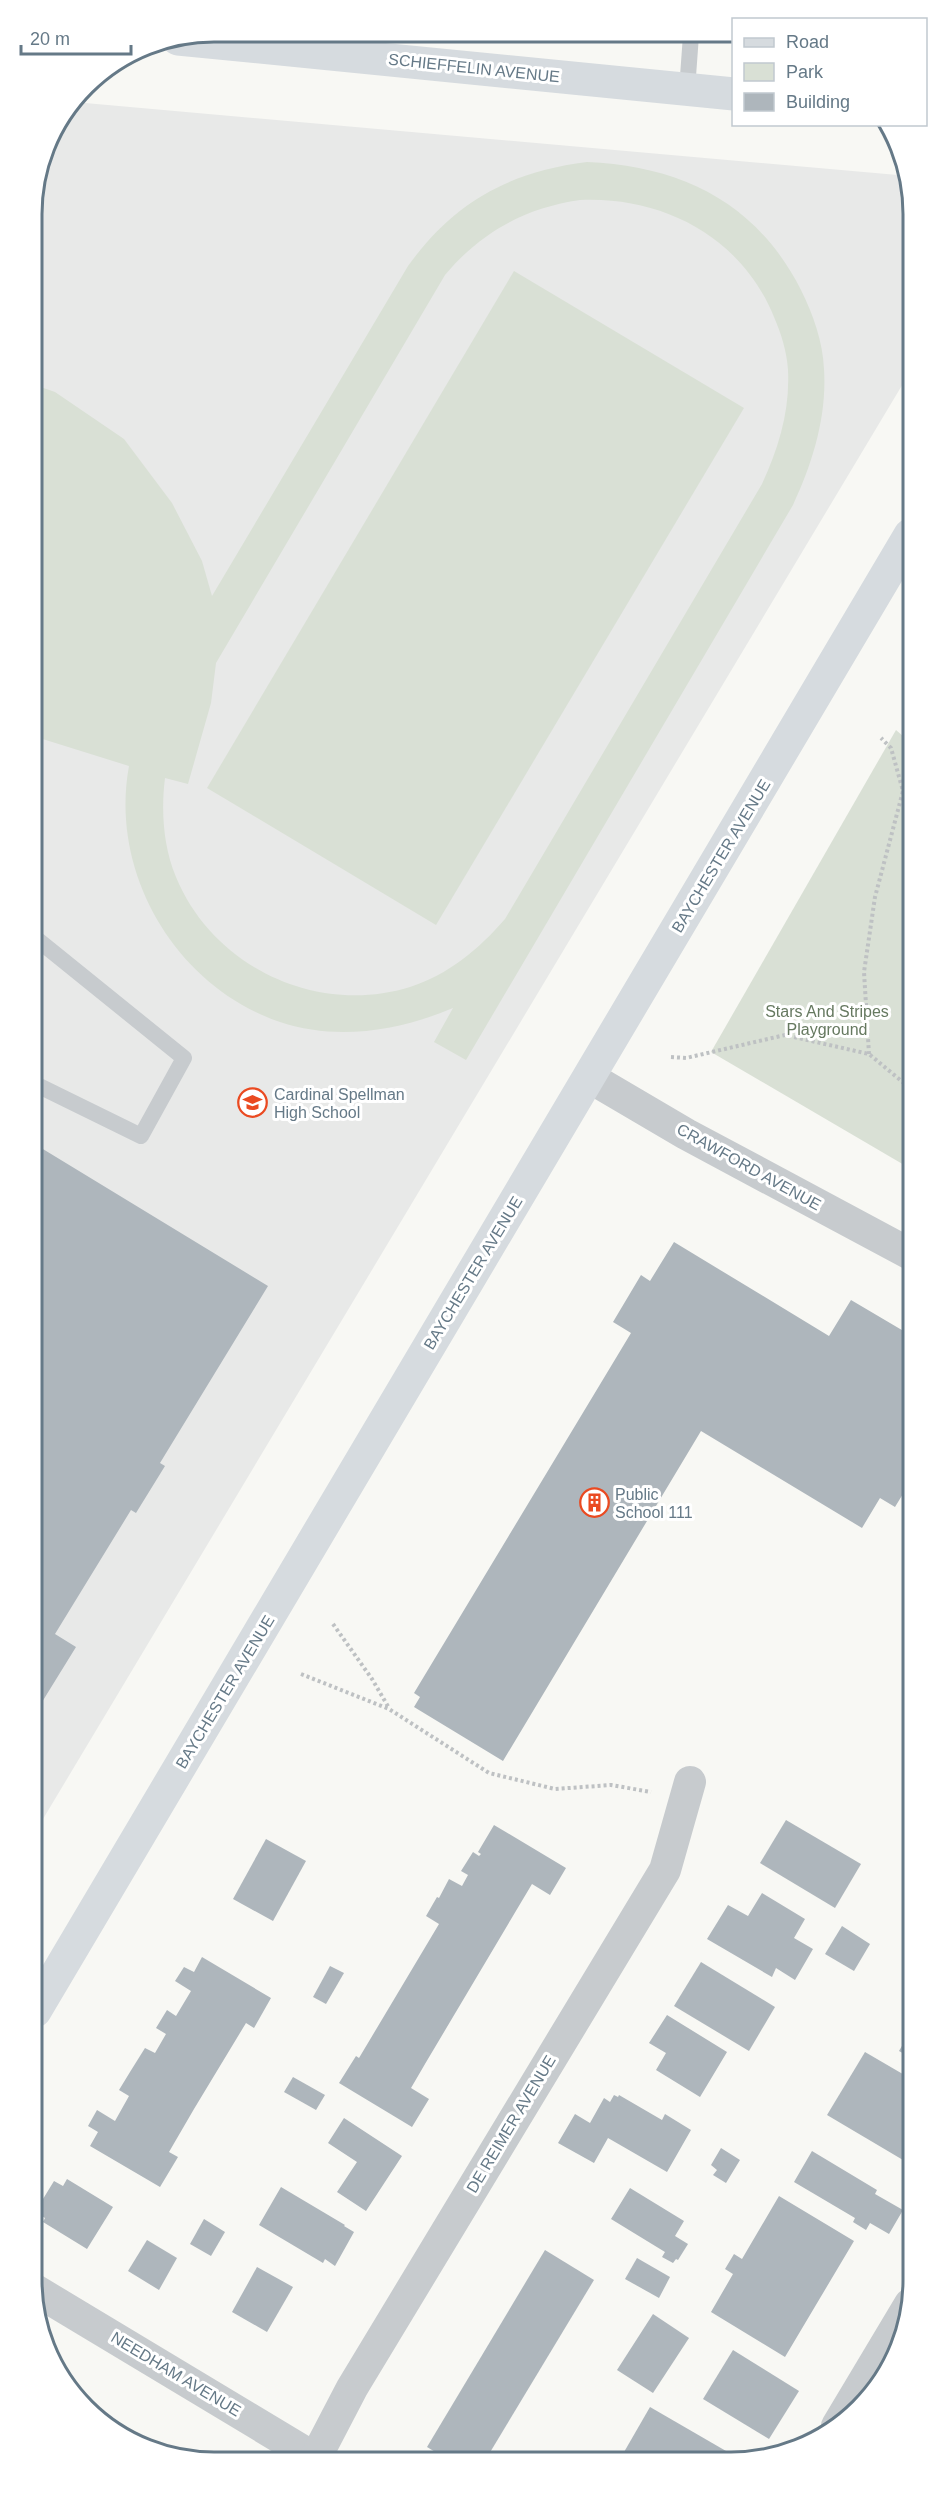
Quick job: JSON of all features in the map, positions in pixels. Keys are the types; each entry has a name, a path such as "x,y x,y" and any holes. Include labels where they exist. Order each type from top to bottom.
{"main road":[{"name":"SCHIEFFELIN AVENUE","path":"210,42 732,94"},
{"name":"BAYCHESTER AVENUE","path":"42,1999 903,547"}],"street":[{"name":"CRAWFORD AVENUE","path":"589,1077 686,1134 903,1250"},
{"name":"DE REIMER AVENUE","path":"319,2452 352,2388 665,1870 688,1790"},
{"name":"NEEDHAM AVENUE","path":"42,2293 303,2452"},
{"path":"852,2401 896,2328"}],"lane":[{"path":"687,90 691,42"},
{"path":"42,943 184,1058 141,1136 42,1087"}],"path":[{"path":"869,1054 864,972 875,897 903,791 891,748 881,738"},
{"path":"671,1057 686,1058 785,1035 869,1054 903,1082"},
{"path":"333,1624 372,1679 389,1709"},
{"path":"301,1674 389,1709 489,1773 555,1789 611,1785 688,1790"}],"shaded area":[{"name":"Cardinal Spellman High School","path":"83,103 898,175 903,214 903,384 42,1821 42,203 48,170 65,128"}],"green space":[{"path":"587,162 654,171 685,181 739,212 762,234 783,260 801,290 819,338 823,359 823,404 817,438 807,472 793,505 466,1060 434,1042 453,1008 390,1028 346,1032 323,1031 280,1022 243,1005 210,982 181,954 158,921 141,885 130,846 125,806 129,766 42,739 42,387 55,392 124,439 172,503 202,561 212,596 408,266 444,224 464,208 508,182 533,173","holes":["580,200 641,205 670,214 696,227 721,244 742,265 760,289 774,317 785,350 788,370 787,400 778,442 762,484 505,919 495,930 462,960 437,976 410,987 375,994 339,995 305,989 272,977 242,959 215,936 193,909 176,877 168,853 163,815 165,778 188,784 211,703 216,663 445,275 489,234 505,224 541,209"]},
{"path":"514,271 744,408 436,925 207,788"},
{"name":"Stars And Stripes Playground","path":"896,730 903,736 903,1164 711,1052"}],"building":[{"path":"42,1148 268,1286 160,1463 165,1466 136,1513 131,1510 55,1634 76,1647 42,1702"},
{"name":"Public School 111","path":"674,1242 829,1336 851,1300 903,1331 903,1494 895,1507 880,1498 862,1528 701,1431 503,1761 414,1707 420,1697 414,1693 631,1333 613,1322 641,1275 650,1281"},
{"path":"786,1820 861,1864 835,1908 760,1863"},
{"path":"494,1825 566,1868 550,1895 532,1884 411,2088 429,2099 412,2127 339,2083 356,2056 359,2058 439,1924 426,1916 437,1897 439,1898 449,1879 462,1886 468,1875 461,1871 473,1852 479,1856 481,1854 478,1852"},
{"path":"266,1839 306,1861 273,1921 233,1899"},
{"path":"762,1893 805,1919 794,1938 813,1949 795,1980 776,1968 772,1977 707,1939 728,1905 748,1916"},
{"path":"842,1926 870,1944 854,1971 825,1954"},
{"path":"202,1957 271,1998 254,2028 246,2023 194,2109 169,2152 178,2157 160,2187 90,2146 98,2132 88,2126 97,2110 115,2121 129,2096 119,2090 145,2048 155,2053 166,2034 156,2028 167,2010 176,2016 191,1991 175,1981 184,1967 194,1972"},
{"path":"701,1962 775,2007 749,2051 674,2006"},
{"path":"330,1966 344,1973 326,2004 313,1997"},
{"path":"667,2015 727,2052 700,2097 656,2070 666,2053 649,2043"},
{"path":"865,2052 903,2074 903,2160 827,2115"},
{"path":"293,2077 325,2095 316,2110 284,2092"},
{"path":"614,2095 618,2097 619,2095 662,2120 665,2114 691,2130 667,2172 608,2138 594,2163 558,2143 575,2114 590,2123 604,2098 610,2102"},
{"path":"344,2118 402,2156 366,2211 337,2192 357,2162 328,2143"},
{"path":"721,2148 740,2160 726,2183 713,2175 717,2170 711,2165"},
{"path":"812,2151 877,2190 875,2194 903,2210 889,2234 870,2223 866,2230 853,2222 855,2218 794,2182"},
{"path":"67,2179 113,2207 87,2249 43,2222 45,2218 42,2216 42,2201 54,2181 63,2186"},
{"path":"281,2187 354,2232 335,2266 325,2259 323,2263 259,2225"},
{"path":"630,2188 684,2221 675,2236 688,2244 678,2260 676,2259 673,2263 662,2257 665,2252 611,2219"},
{"path":"779,2196 854,2241 785,2357 711,2312 733,2274 725,2269 734,2254 742,2259"},
{"path":"204,2219 225,2232 211,2256 190,2244"},
{"path":"147,2240 177,2258 159,2290 128,2271"},
{"path":"545,2250 594,2280 490,2452 435,2452 427,2447"},
{"path":"637,2258 670,2277 659,2298 625,2279"},
{"path":"257,2267 293,2287 267,2332 232,2312"},
{"path":"653,2314 689,2338 653,2393 617,2370"},
{"path":"733,2350 799,2391 769,2439 703,2399"},
{"path":"650,2407 726,2451 725,2452 624,2452"}],"place":[{"name":"Cardinal Spellman High School","path":"253,1103"},
{"name":"Public School 111","path":"594,1503"}]}
